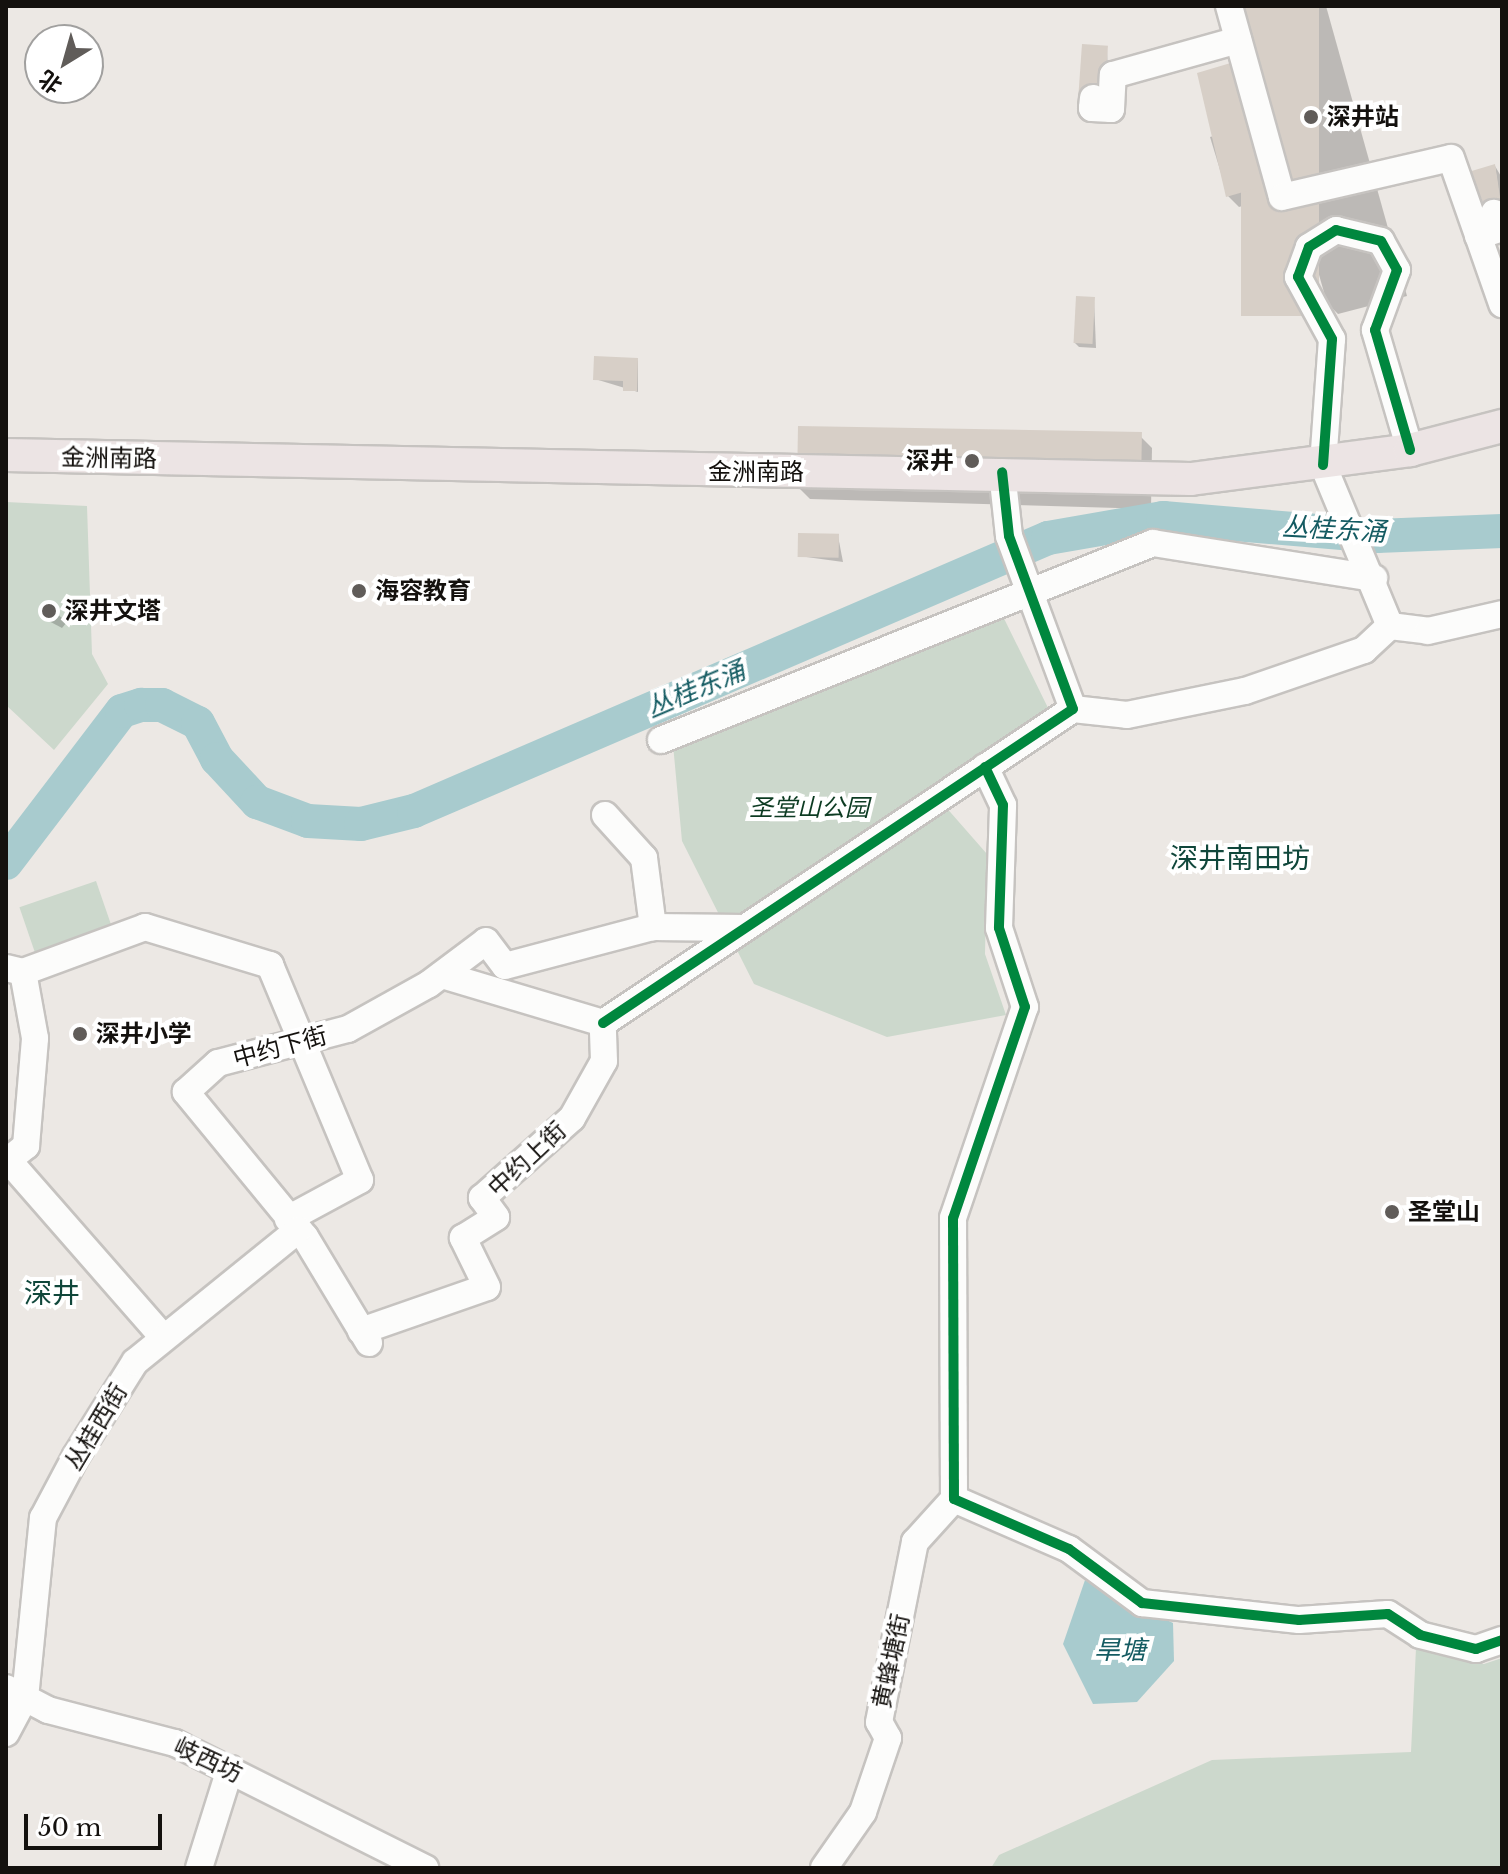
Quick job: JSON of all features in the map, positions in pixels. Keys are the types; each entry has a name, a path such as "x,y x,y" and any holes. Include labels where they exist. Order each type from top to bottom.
{"main road":[{"name":"金洲南路","path":"6,455 1002,472 1191,479 1323,465 1410,450 1502,426"}],"street":[{"path":"1229,6 1282,197 1451,158 1502,304"},
{"path":"1093,98 1092,108 1111,109 1113,75 1238,40"},
{"path":"1478,236 1499,229 1494,213"},
{"path":"1390,626 1370,568 1323,465 1332,339 1298,277 1309,247 1336,230 1374,237 1397,270 1375,330 1410,450"},
{"path":"1002,472 1009,536 1073,709"},
{"path":"661,740 1025,580 1153,543 1370,568"},
{"path":"1390,626 1428,631 1502,614"},
{"path":"442,975 603,1023 1073,709 1127,715 1245,691 1364,650 1390,626"},
{"path":"985,767 1003,805 999,928 1025,1007 953,1218 954,1499 1069,1549 1142,1603 1299,1620 1388,1614 1420,1635 1476,1649 1502,1640"},
{"path":"605,815 644,858 653,927 744,928"},
{"path":"162,1336 7,1161 26,1146 34,1054 15,970 145,927 209,941 270,965 302,1040"},
{"name":"中约下街","path":"365,1337 293,1224 186,1092 218,1063 348,1029 442,975 486,941 505,966 653,927"},
{"name":"中约上街","path":"365,1337 487,1287 463,1238 496,1217 482,1198 572,1118 604,1061 603,1023"},
{"name":"丛桂西街","path":"16,1693 43,1518 135,1362 293,1224 360,1180 302,1040"},
{"name":"黄蜂塘街","path":"824,1868 863,1812 888,1738 879,1722 915,1542 954,1499"},
{"path":"6,1733 16,1693"},
{"name":"岐西坊","path":"16,1693 175,1743 425,1868"},
{"path":"199,1868 230,1769"}],"green space":[{"path":"6,502 87,506 92,654 108,684 54,750 6,705"},
{"name":"圣堂山公园","path":"991,592 1051,714 937,797 987,854 985,954 1006,1015 887,1037 754,984 682,841 671,723"},
{"path":"96,881 113,931 37,957 19,907"},
{"path":"1416,1648 1484,1664 1502,1658 1502,1868 991,1868 999,1855 1212,1760 1411,1752"}],"water":[{"name":"旱塘","path":"1085,1580 1173,1623 1174,1661 1137,1702 1093,1704 1063,1644"}],"building":[{"path":"1241,6 1319,6 1319,316 1241,316"},
{"path":"1082,44 1108,46 1104,100 1078,98"},
{"path":"1234,62 1271,184 1226,197 1197,73"},
{"path":"1495,164 1502,210 1479,218 1465,173"},
{"path":"1076,296 1095,297 1093,344 1074,343"},
{"path":"594,356 638,358 637,391 623,391 623,381 593,380"},
{"name":"深井","path":"798,426 1142,432 1141,495 797,489"},
{"path":"798,533 839,534 839,558 798,557"},
{"name":"深井文塔","path":"44,601 60,612 54,621 43,620"}],"waterway":[{"name":"丛桂东涌","path":"6,863 122,711 141,705 162,705 198,723 217,759 257,802 308,821 361,824 414,811 1048,538 1163,518 1377,536 1502,531"}],"cycle path":[{"path":"1323,465 1332,339 1298,277 1309,247 1336,230 1381,241 1397,270 1375,330 1410,450"},
{"path":"603,1023 1073,709 1009,536 1002,472"},
{"path":"985,767 1003,805 999,928 1025,1007 953,1218 954,1499 1069,1549 1142,1603 1299,1620 1388,1614 1420,1635 1476,1649 1502,1640"}],"place":[{"name":"深井站","path":"1311,117"},
{"name":"深井","path":"972,461"},
{"name":"海容教育","path":"359,591"},
{"name":"深井文塔","path":"49,611"},
{"name":"深井小学","path":"80,1034"},
{"name":"圣堂山","path":"1392,1212"}],"district":[{"name":"深井南田坊","path":"1240,859"},
{"name":"深井","path":"52,1294"}]}
